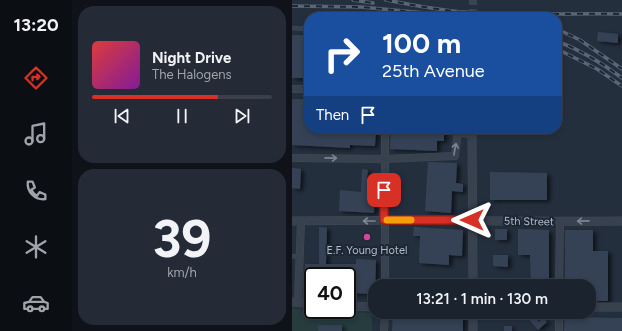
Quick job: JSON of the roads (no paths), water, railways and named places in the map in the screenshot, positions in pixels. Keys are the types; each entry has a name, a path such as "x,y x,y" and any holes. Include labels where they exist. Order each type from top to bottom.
{"street":[{"path":"292,89 304,89"},
{"path":"385,134 385,279"},
{"path":"292,158 384,159 454,156 458,134"},
{"path":"472,134 473,279"},
{"path":"295,303 296,221"},
{"name":"5th Street","path":"296,221 622,221"},
{"path":"559,279 560,222"},
{"path":"356,306 368,307"},
{"path":"596,307 622,307"},
{"path":"384,331 385,319"},
{"path":"473,319 473,331"},
{"path":"559,319 559,331"}],"lane":[{"path":"292,28 304,29"}],"tunnel":[{"path":"473,0 473,12"}],"railway":[{"path":"353,0 373,3"},
{"path":"386,0 464,12"},
{"path":"292,6 361,7 415,12"},
{"path":"562,14 622,14"},
{"path":"562,31 580,40 622,69"},
{"path":"562,43 591,57 622,78"},
{"path":"562,52 597,69 622,86"}],"place":[{"name":"E.F. Young Hotel","path":"367,237"}]}
